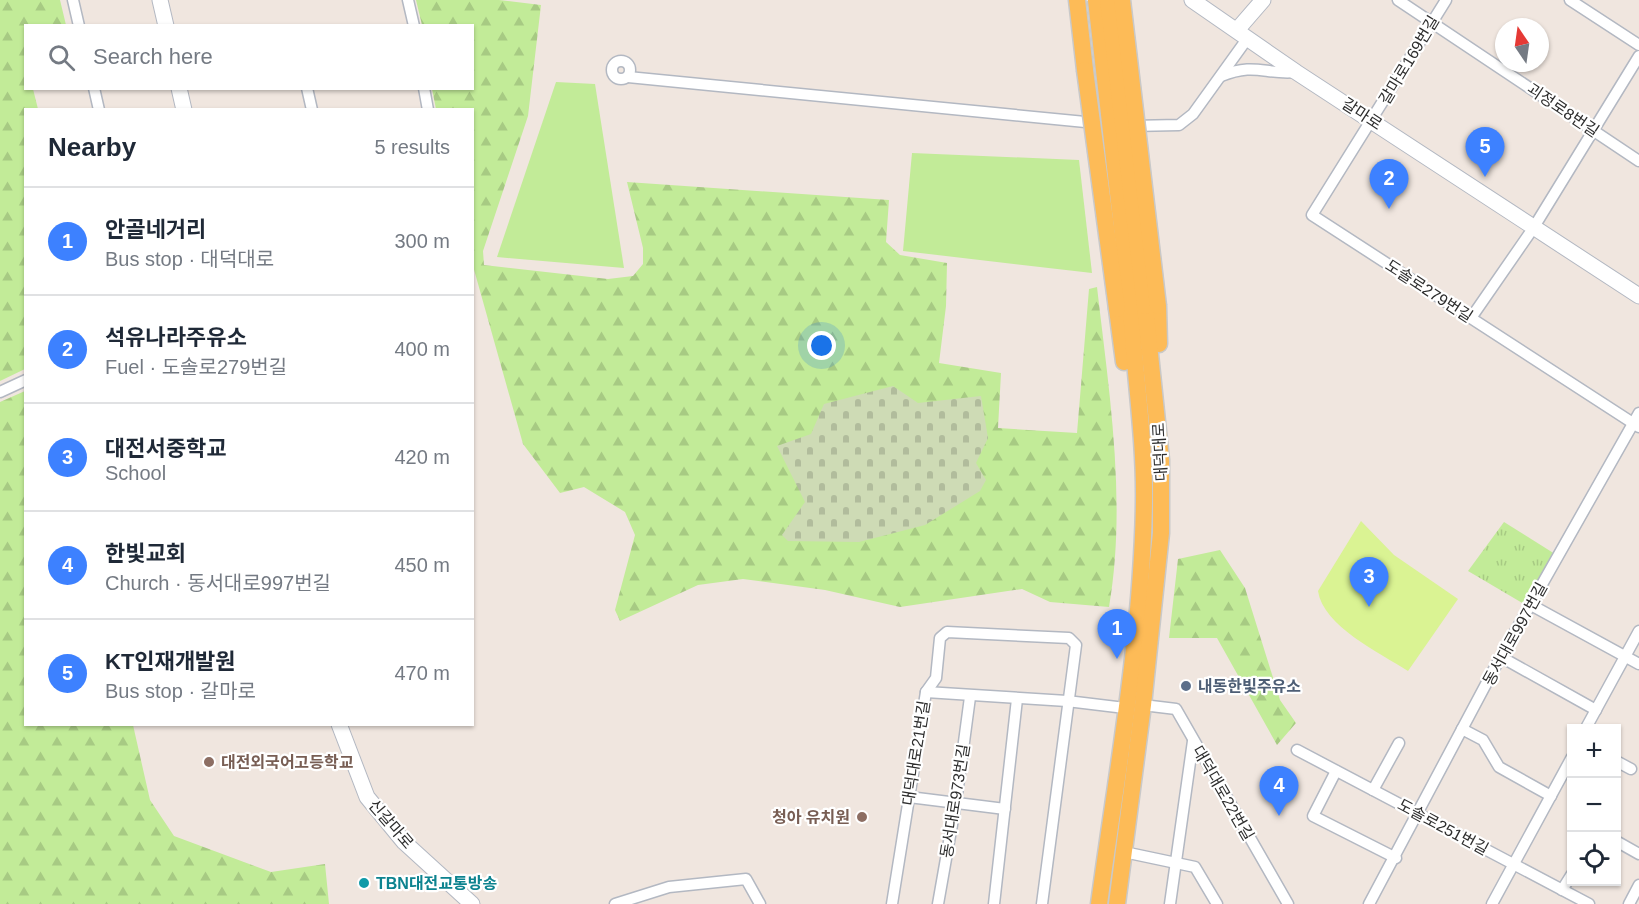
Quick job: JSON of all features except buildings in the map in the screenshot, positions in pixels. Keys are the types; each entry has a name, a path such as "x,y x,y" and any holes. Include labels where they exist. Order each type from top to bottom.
{"main road":[{"path":"160,0 166,24"},
{"name":"대덕대로","path":"1096,0 1138,307 1152,373 1158,420 1162,498 1157,586 1117,904"},
{"name":"대덕대로","path":"1099,904 1140,585 1144,500 1140,425 1134,376 1138,307 1108,0"},
{"path":"1122,0 1138,307"},
{"name":"갈마로","path":"1192,0 1296,72 1639,296"},
{"path":"1242,34 1263,0"},
{"path":"1074,2 1085,70 1138,307"},
{"path":"179,90 184,108"},
{"name":"신갈마로","path":"340,726 367,797 404,842 472,904"}],"street":[{"path":"73,0 79,24"},
{"path":"408,0 414,24"},
{"name":"괴정로8번길","path":"1398,0 1639,161"},
{"name":"갈마로169번길","path":"1372,120 1446,0"},
{"path":"1570,0 1639,45"},
{"path":"628,77 1149,128 1179,125 1193,114 1221,76 1242,34"},
{"path":"1471,318 1534,227 1639,56"},
{"path":"1221,76 1241,68 1266,69 1281,73 1296,72"},
{"path":"94,90 99,108"},
{"path":"307,90 312,108"},
{"path":"424,90 428,108"},
{"name":"도솔로279번길","path":"1372,120 1312,215 1636,425"},
{"path":"0,392 24,381"},
{"name":"동서대로997번길","path":"1370,904 1501,657 1636,425 1639,413"},
{"path":"1531,605 1639,664"},
{"path":"926,692 936,678 940,638 947,632 1069,638 1076,645 1042,904"},
{"path":"1589,724 1639,632"},
{"path":"1501,657 1596,710"},
{"name":"대덕대로21번길","path":"892,904 926,692 969,697 1067,701 1125,708"},
{"name":"동서대로973번길","path":"938,904 956,802 969,697"},
{"path":"994,904 1017,699"},
{"name":"대덕대로22번길","path":"1143,705 1176,709 1288,904"},
{"path":"1462,729 1483,740 1499,767 1551,796"},
{"path":"1170,904 1193,741"},
{"path":"1373,790 1399,743"},
{"name":"도솔로251번길","path":"1298,750 1589,904"},
{"path":"1621,763 1631,769"},
{"path":"1492,904 1567,766"},
{"path":"1336,771 1313,816 1396,858"},
{"path":"909,797 1005,809"},
{"path":"1621,843 1639,854"},
{"path":"1124,852 1195,867 1217,904"},
{"path":"615,904 669,887 746,879 760,904"},
{"path":"1562,890 1567,882"},
{"path":"1629,904 1639,885"}],"green space":[{"path":"0,0 60,0 66,24 24,24 24,90 33,90 38,108 24,108 24,369 0,381"},
{"path":"416,0 499,0 541,5 528,116 483,251 484,265 608,279 633,276 643,264 643,248 627,182 889,200 886,242 900,255 947,263 946,306 939,363 1001,373 998,428 1077,433 1089,289 1097,287 1111,407 1116,487 1114,567 1109,607 1050,602 1022,589 900,607 825,590 743,579 698,585 620,621 615,610 635,535 625,512 584,487 560,493 523,444 474,270 474,108 436,108 432,90 474,90 474,24 422,24"},
{"path":"556,82 595,84 624,268 497,257"},
{"path":"912,153 1079,160 1092,273 903,251"},
{"path":"893,386 918,403 981,396 988,438 976,463 986,480 980,491 925,525 859,542 788,541 782,535 805,502 777,446 811,434 824,404"},
{"path":"24,391 24,726 133,726 150,800 174,836 271,872 325,864 329,904 0,904 0,402"},
{"path":"1361,521 1394,555 1458,599 1408,671 1341,627 1322,604 1318,591"},
{"path":"1504,522 1555,554 1524,604 1468,571"},
{"path":"1220,550 1245,588 1280,700 1296,723 1277,745 1217,638 1169,638 1178,559"}],"place":[{"name":"KT인재개발원","path":"1485,177"},
{"name":"석유나라주유소","path":"1389,209"},
{"name":"대전서중학교","path":"1369,607"},
{"name":"안골네거리","path":"1117,659"},
{"name":"내동한빛주유소","path":"1186,686"},
{"name":"대전외국어고등학교","path":"209,762"},
{"name":"한빛교회","path":"1279,816"},
{"name":"청아 유치원","path":"862,817"},
{"name":"TBN대전교통방송","path":"364,883"}]}
